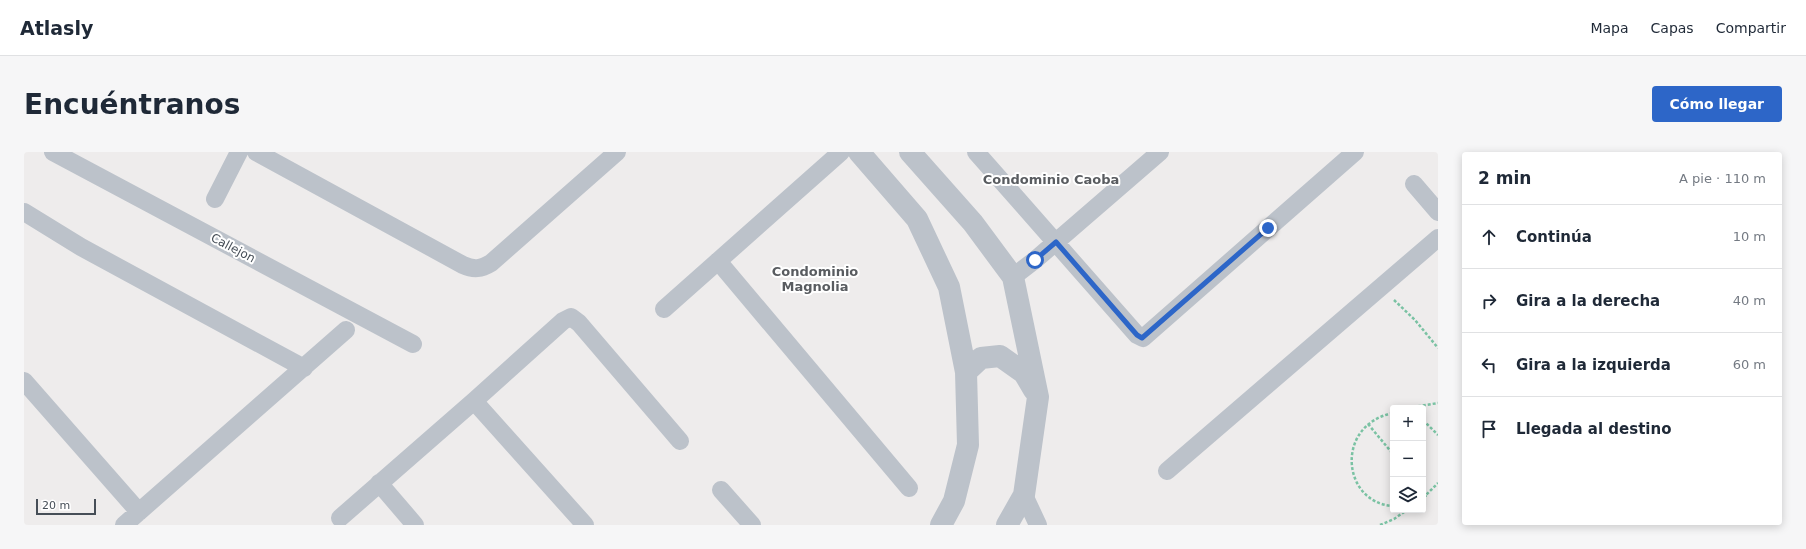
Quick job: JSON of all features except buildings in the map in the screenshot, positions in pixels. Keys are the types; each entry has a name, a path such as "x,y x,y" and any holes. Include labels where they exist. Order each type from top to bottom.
{"street":[{"name":"Callejon","path":"53,152 413,344"},
{"path":"215,199 239,152"},
{"path":"256,152 472,269 482,268 491,263 617,152"},
{"path":"664,309 841,152"},
{"path":"859,152 917,219 949,287 966,372 968,445 954,501 954,525"},
{"path":"910,152 973,223 1013,277 1038,396 1024,495 1007,525"},
{"path":"976,152 1137,335 1142,338 1355,152"},
{"path":"1013,277 1035,260 1160,152"},
{"path":"1414,184 1438,212"},
{"path":"24,212 81,247 304,368"},
{"path":"1167,471 1438,238"},
{"path":"718,261 909,488"},
{"path":"340,518 563,321 571,317 579,323 680,441"},
{"path":"124,525 346,330"},
{"path":"966,372 981,358 1000,356 1024,373 1038,396"},
{"path":"24,381 139,512"},
{"path":"474,401 584,525"},
{"path":"379,483 415,525"},
{"path":"721,490 752,525"},
{"path":"1024,495 1038,525"},
{"path":"941,525 954,501"}],"path":[{"path":"1380,287 1415,320 1438,348"},
{"path":"1426,405 1438,403"},
{"path":"1390,414 1382,415 1368,424 1356,439 1352,450 1351,462 1353,474 1367,495 1390,505"},
{"path":"1426,423 1438,435"},
{"path":"1368,424 1390,450"},
{"path":"1427,496 1438,484"},
{"path":"1380,525 1394,519 1403,513"}],"district":[{"name":"Condominio Caoba","path":"1051,179"},
{"name":"Condominio Magnolia","path":"815,278"}],"route":[{"path":"1035,260 1056,242 1137,335 1142,338 1147,336 1268,228"}]}
